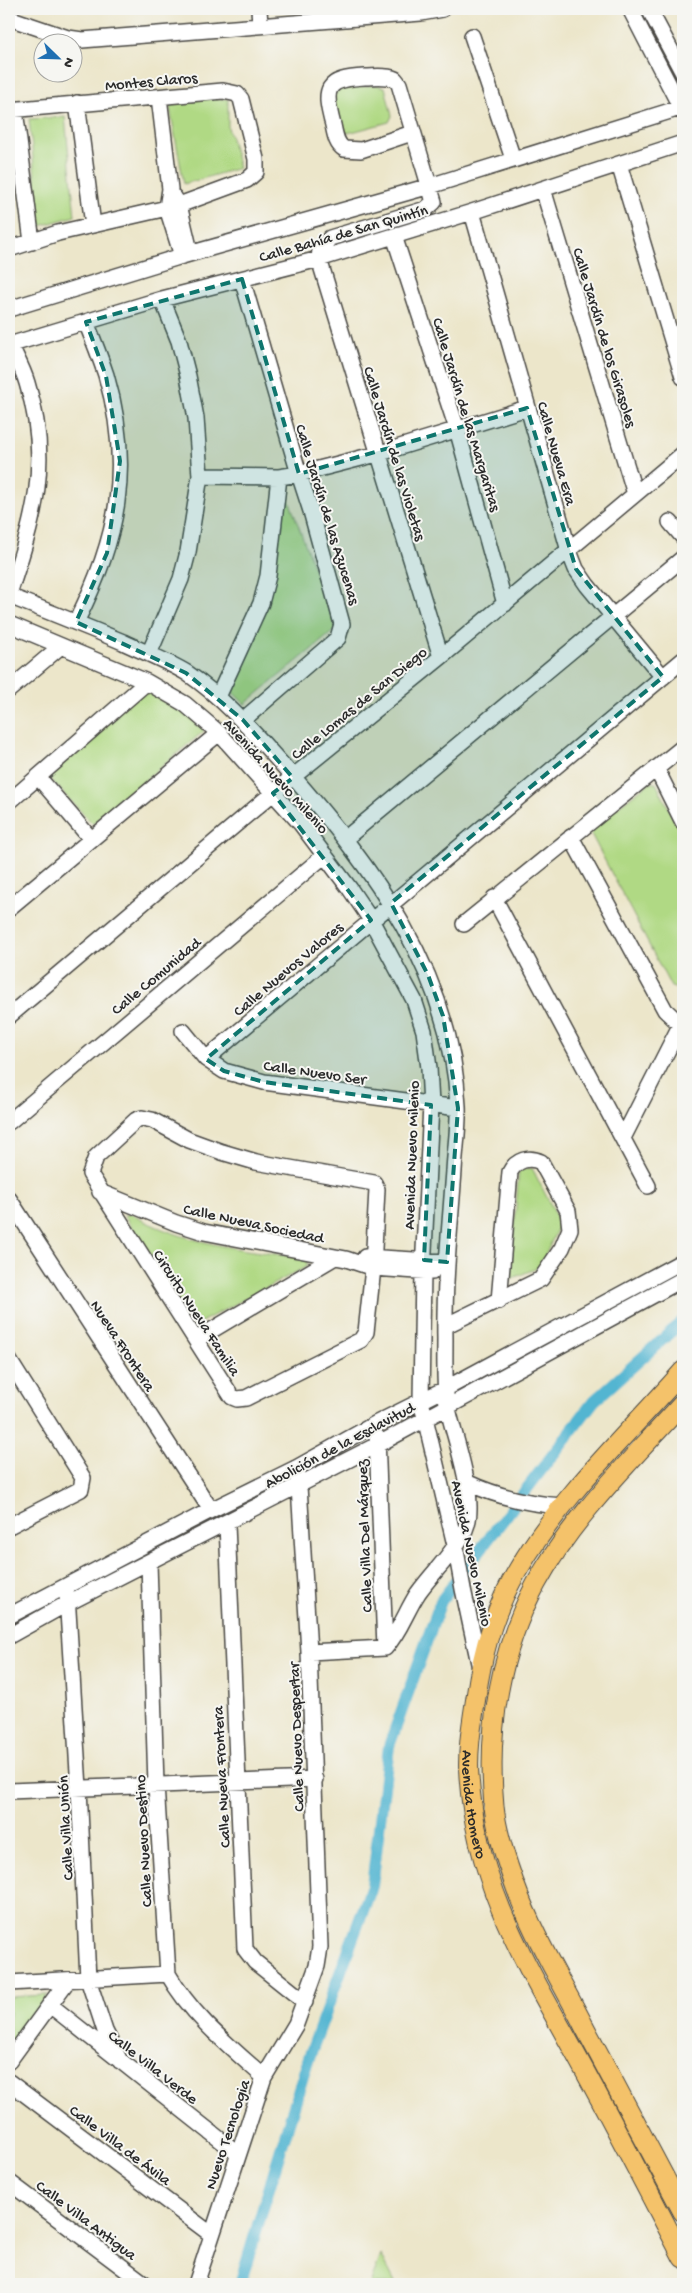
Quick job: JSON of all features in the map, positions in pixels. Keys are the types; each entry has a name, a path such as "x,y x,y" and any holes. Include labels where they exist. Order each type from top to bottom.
{"main road":[{"name":"Avenida Homero","path":"683,1371 546,1525 517,1571 495,1618 480,1668 470,1736 469,1777 480,1852 493,1893 514,1942 616,2129 683,2258"},
{"name":"Avenida Homero","path":"683,1403 596,1500 562,1544 536,1584 503,1664 492,1736 494,1808 504,1851 530,1924 683,2212"}],"street":[{"path":"259,9 260,26"},
{"path":"9,18 68,38 82,40 260,26 354,13 443,9"},
{"path":"630,9 682,109"},
{"path":"649,9 683,73"},
{"path":"472,36 513,159"},
{"path":"319,259 320,250 330,238 431,206 434,202 398,84 390,77 345,78 337,80 330,89 327,105 337,142 344,149 361,150 412,133"},
{"name":"Montes Claros","path":"12,110 159,96 230,91 237,94 242,99 256,159 256,172 246,180 173,206"},
{"path":"159,96 170,190 187,255"},
{"path":"77,103 93,225"},
{"name":"Calle Bahía de San Quintín","path":"9,309 187,255 430,186 513,159 682,109"},
{"path":"12,110 32,242"},
{"name":"Calle Bahía de San Quintín","path":"10,344 162,299 319,259 472,212 683,143"},
{"path":"619,164 683,377"},
{"name":"Calle Jardín de los Girasoles","path":"543,189 635,494"},
{"path":"9,249 58,233 173,206"},
{"name":"Calle Nueva Era","path":"472,212 527,408 576,569 663,677"},
{"name":"Calle Jardín de las Margaritas","path":"394,236 458,429 504,604"},
{"name":"Calle Jardín de las Violetas","path":"319,259 440,657"},
{"name":"Calle Jardín de las Azucenas","path":"242,279 341,616 341,631 338,638 243,720"},
{"path":"149,654 181,579 188,552 200,476 196,418 188,376 179,341 162,299"},
{"path":"76,622 93,589 107,553 115,516 120,461 116,426 106,376 86,322"},
{"path":"9,595 36,502 40,470 39,436 27,382 10,344"},
{"path":"200,476 279,478 377,454 527,408"},
{"name":"Calle Lomas de San Diego","path":"9,1016 273,793 294,778 569,551 683,454"},
{"path":"218,697 261,603 268,576 279,478"},
{"path":"670,522 683,537"},
{"path":"346,838 683,558"},
{"name":"Avenida Nuevo Milenio","path":"9,595 149,654 186,673 218,697 243,720 346,838 391,903 428,975 443,1016 452,1057 458,1108 447,1267 445,1389 466,1482 469,1500 468,1522 455,1545 420,1591 396,1634 385,1648"},
{"name":"Avenida Nuevo Milenio","path":"9,624 147,682 185,704 219,733 273,793 324,855 371,920 414,1000 424,1030 431,1105 424,1266 421,1401 455,1545 462,1589 480,1668"},
{"path":"9,690 61,646"},
{"name":"Calle Nuevos Valores","path":"206,1059 683,660"},
{"path":"9,802 39,778 147,682"},
{"path":"9,908 219,733"},
{"path":"464,924 683,747"},
{"path":"656,768 683,822"},
{"path":"39,778 90,839"},
{"path":"571,837 665,1010 682,1024 678,1044 623,1138"},
{"name":"Calle Comunidad","path":"9,1122 324,855"},
{"path":"494,898 648,1186"},
{"name":"Calle Nuevo Ser","path":"183,1031 206,1059 224,1071 264,1082 458,1108"},
{"name":"Circuito Nueva Familia","path":"148,1118 190,1140 256,1162 370,1181 377,1189 373,1262 366,1332 361,1340 246,1398 237,1399 232,1397 197,1339 90,1174 96,1157 136,1120 148,1118"},
{"path":"445,1326 498,1301 541,1279 562,1248 570,1229 568,1211 540,1162 533,1159 528,1158 516,1164 510,1172 498,1301"},
{"name":"Calle Nueva Sociedad","path":"100,1192 176,1224 204,1232 341,1258 447,1267"},
{"name":"Nueva Frontera","path":"9,1199 210,1510"},
{"path":"197,1339 341,1258"},
{"name":"Abolición de la Esclavitud","path":"9,1616 210,1510 296,1468 683,1260"},
{"name":"Abolición de la Esclavitud","path":"9,1636 68,1603 227,1524 377,1445 683,1279"},
{"path":"9,1360 84,1478 81,1489 9,1526"},
{"name":"Calle Villa Del Márquez","path":"375,1424 385,1648"},
{"name":"Calle Nuevo Despertar","path":"296,1468 299,1486 309,1652 320,1947 317,1966 305,2002"},
{"path":"466,1482 515,1500 563,1506"},
{"name":"Calle Nueva Frontera","path":"227,1524 245,1949 255,1962 305,2002"},
{"name":"Calle Nuevo Destino","path":"149,1563 156,1785 168,1974 194,2013 264,2077"},
{"name":"Calle Villa Unión","path":"66,1587 80,1788 88,1979 105,2031 120,2061"},
{"path":"309,1652 385,1648"},
{"path":"9,1791 314,1779"},
{"path":"9,1983 168,1974"},
{"path":"9,2061 68,1980"},
{"name":"Nuevo Tecnologia","path":"196,2284 237,2153 264,2077 296,2024 305,2002"},
{"name":"Calle Villa Verde","path":"50,2005 237,2153"},
{"name":"Calle Villa de Ávila","path":"9,2082 212,2235"},
{"name":"Calle Villa Antigua","path":"9,2182 145,2284"}],"highlighted area":[{"path":"242,279 299,474 527,408 576,569 663,677 391,903 428,975 443,1016 458,1108 447,1262 424,1260 431,1105 264,1082 224,1071 206,1059 371,920 273,793 293,778 243,720 186,673 76,622 107,553 120,461 106,376 86,322"}],"green space":[{"path":"377,85 385,87 392,116 389,122 348,133 341,131 333,97 340,88"},
{"path":"168,98 228,99 228,127 239,168 184,184"},
{"path":"65,117 75,216 40,226 29,119"},
{"path":"284,486 336,629 245,704 228,688 265,605"},
{"path":"142,686 190,712 204,731 93,824 43,772"},
{"path":"649,783 656,783 683,837 683,987 678,989 671,987 591,834 591,827"},
{"path":"532,1168 560,1223 540,1267 510,1279 519,1170"},
{"path":"131,1214 150,1224 191,1239 234,1248 299,1257 308,1261 306,1267 199,1323 193,1324 124,1215"},
{"path":"48,1995 9,2050 9,1997"},
{"path":"381,2255 396,2284 370,2284"}],"waterway":[{"path":"240,2284 307,2063 372,1886 389,1746 441,1601 594,1401 683,1321"}]}
